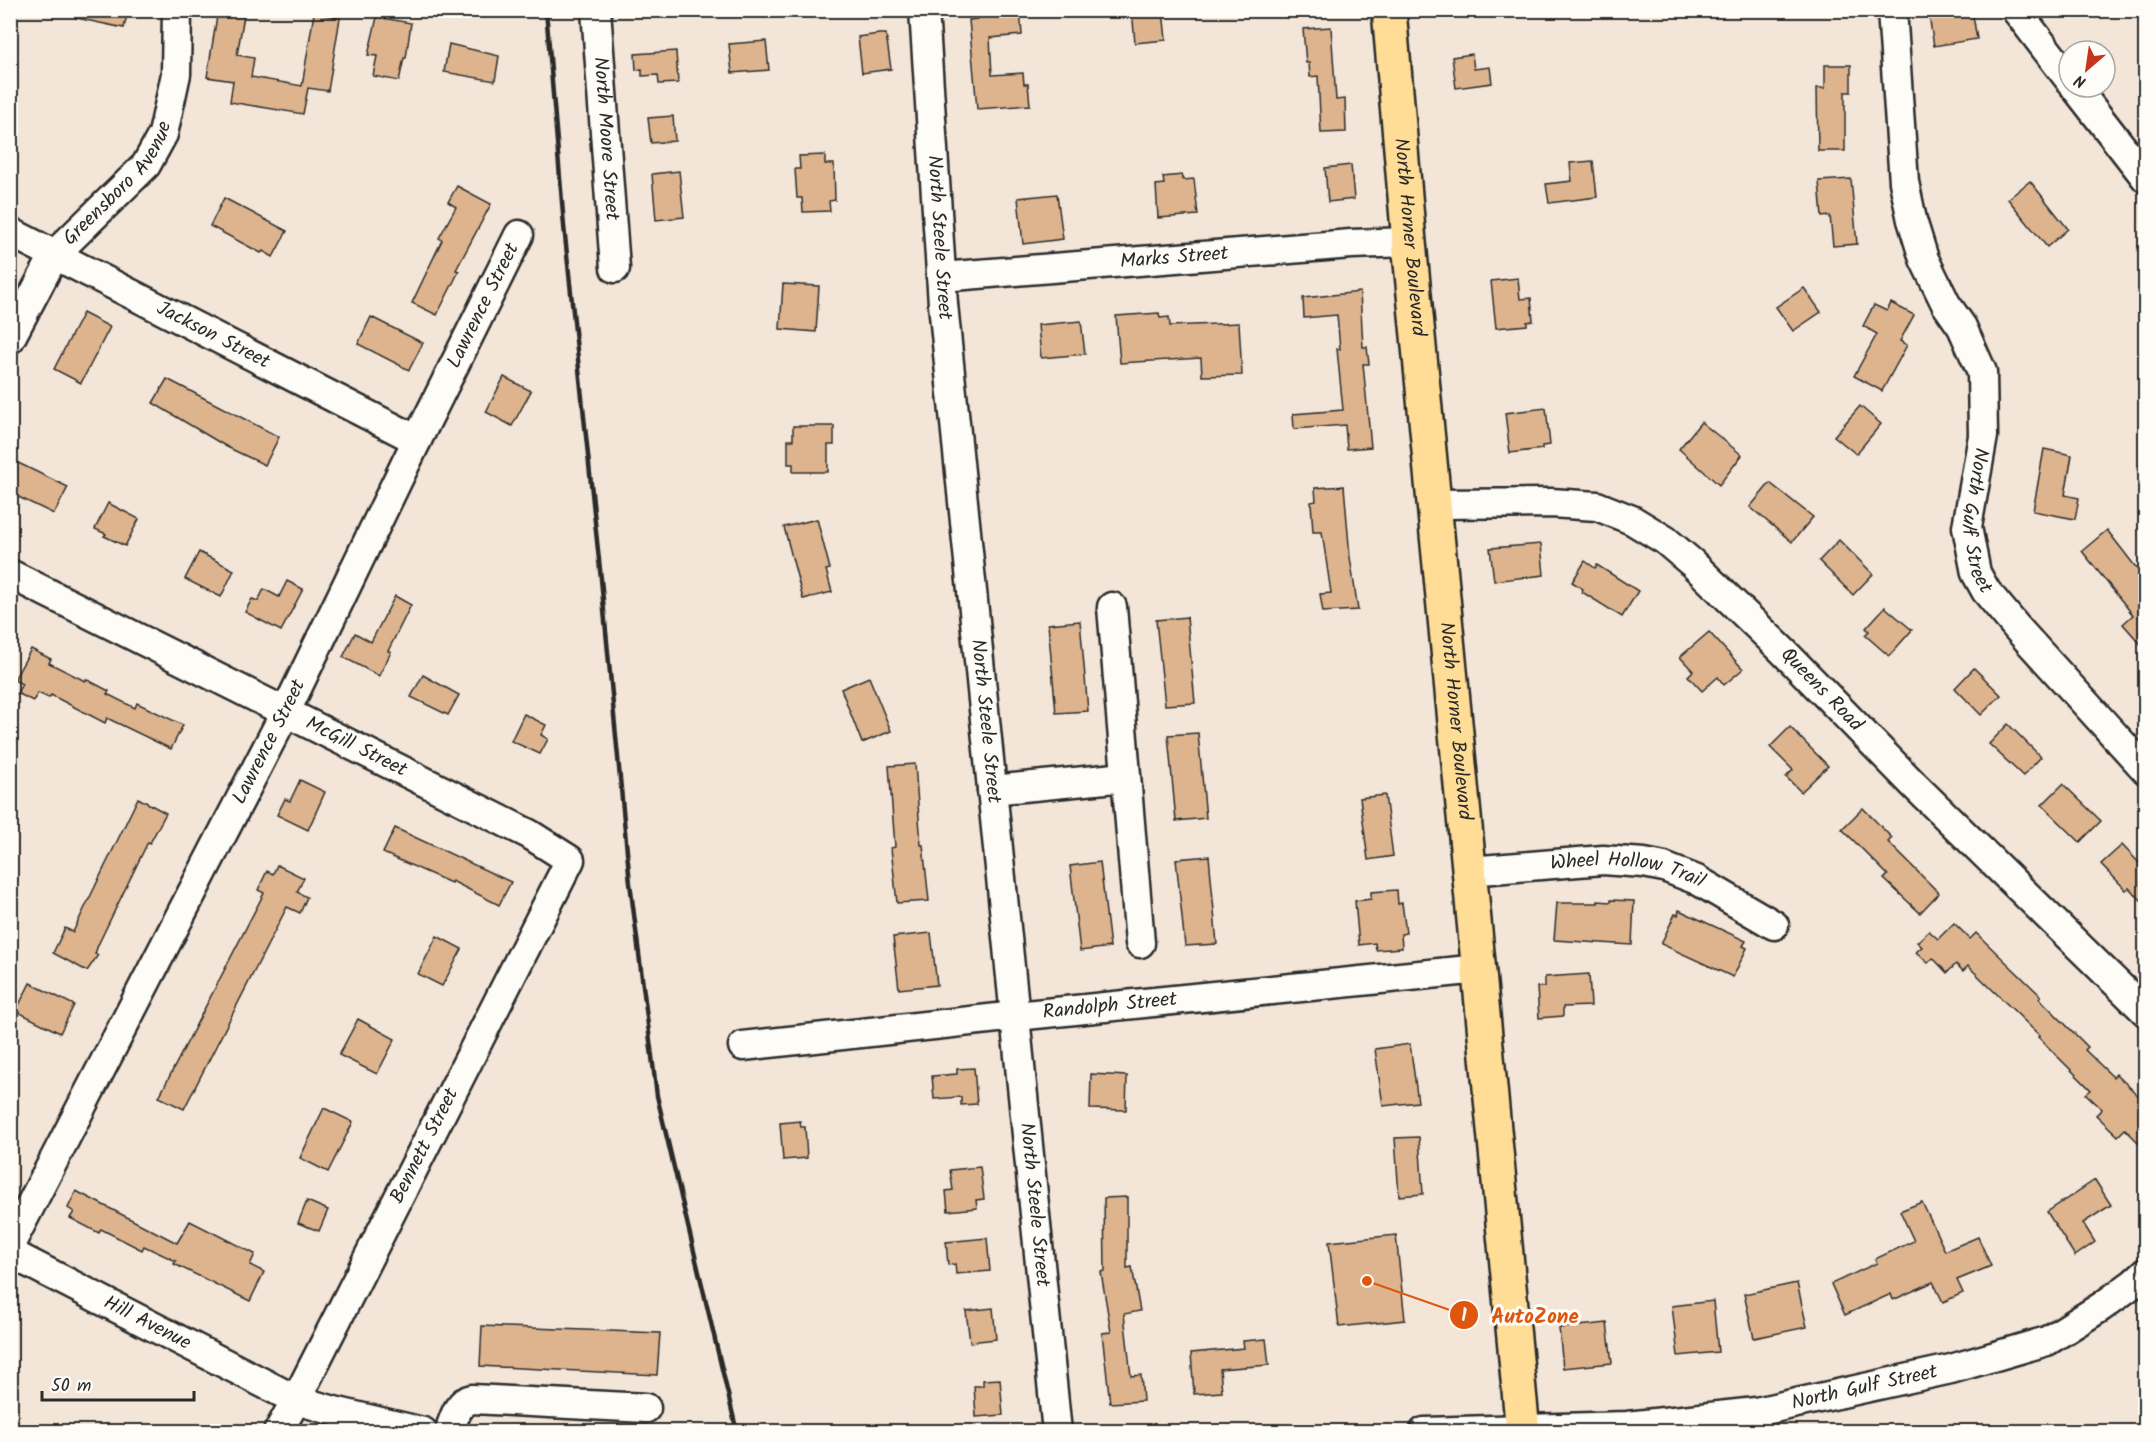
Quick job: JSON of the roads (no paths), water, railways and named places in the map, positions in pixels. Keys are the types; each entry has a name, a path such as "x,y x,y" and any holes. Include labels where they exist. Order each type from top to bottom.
{"main road":[{"name":"North Horner Boulevard","path":"1389,10 1409,242 1523,1430"}],"street":[{"name":"Greensboro Avenue","path":"10,339 55,254 146,165 163,134 176,74 177,10"},
{"name":"North Moore Street","path":"596,10 615,268"},
{"name":"North Steele Street","path":"924,10 941,277 1057,1431"},
{"name":"North Gulf Street","path":"1892,10 1905,182 1912,220 1924,259 1946,304 1962,327 1982,372 1983,436 1967,527 1976,573 1986,591 2017,628 2145,770"},
{"path":"2016,10 2057,63"},
{"path":"2084,99 2145,178"},
{"name":"Jackson Street","path":"10,232 417,440"},
{"name":"Lawrence Street","path":"10,1245 286,711 519,235"},
{"name":"Marks Street","path":"941,277 1351,244 1409,242"},
{"name":"Queens Road","path":"1434,504 1551,502 1597,506 1632,520 1665,540 1784,652 1915,786 2145,1012"},
{"name":"McGill Street","path":"10,574 529,834 570,860"},
{"path":"1112,607 1140,942"},
{"path":"992,790 1126,777"},
{"name":"Bennett Street","path":"278,1431 296,1400 570,860"},
{"name":"Wheel Hollow Trail","path":"1469,871 1603,860 1644,863 1664,867 1697,880 1774,925"},
{"name":"Randolph Street","path":"743,1046 1479,969"},
{"name":"Hill Avenue","path":"10,1253 296,1400 423,1431"},
{"name":"North Gulf Street","path":"1523,1430 1627,1426 1756,1412 1951,1369 2047,1341 2101,1307 2145,1272"},
{"path":"449,1431 459,1408 467,1400 472,1399 646,1408"},
{"path":"1424,1431 1523,1430"}],"railway":[{"path":"546,10 564,226 630,883 657,1096 737,1432"}],"place":[{"name":"AutoZone","path":"1367,1281"}]}
